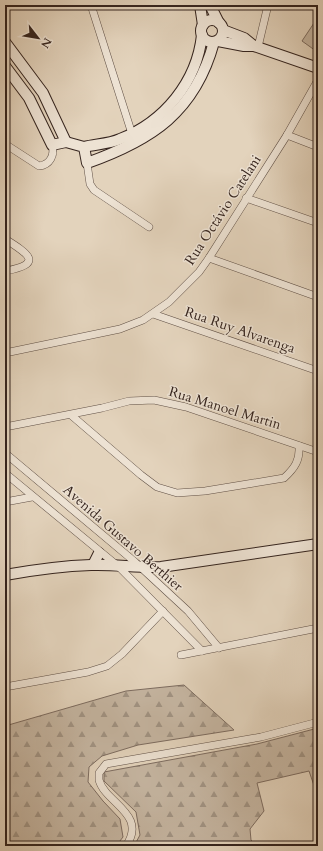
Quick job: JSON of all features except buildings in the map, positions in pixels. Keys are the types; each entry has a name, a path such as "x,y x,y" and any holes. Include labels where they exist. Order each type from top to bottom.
{"street":[{"path":"91,5 132,134"},
{"path":"200,5 205,39 216,42 256,47 318,68"},
{"path":"87,163 106,156 145,137 176,114 190,96 201,76 216,42 223,34 221,26 210,5"},
{"path":"256,47 268,5"},
{"path":"52,145 66,142 84,147 104,144 132,134 163,112 180,93 198,59 203,30 211,20 244,38 256,47"},
{"path":"5,42 43,93 66,142"},
{"path":"5,66 30,98 52,145 53,154 50,160 43,166 39,166 5,144"},
{"name":"Rua Octávio Catelani","path":"5,353 120,329 153,314 182,289 209,258 287,135 318,80"},
{"path":"287,135 318,146"},
{"path":"104,144 106,156"},
{"path":"84,147 90,184 94,190 149,227"},
{"path":"246,198 318,223"},
{"path":"5,238 30,259 28,264 18,269 5,271"},
{"path":"209,258 318,297"},
{"name":"Rua Ruy Alvarenga","path":"153,314 318,371"},
{"name":"Rua Manoel Martin","path":"5,427 70,415 129,401 154,400 186,407 318,452"},
{"path":"70,415 157,487 176,493 205,491 284,478 293,470 300,457 300,446"},
{"name":"Avenida Gustavo Berthier","path":"5,453 141,568 188,611 219,648"},
{"name":"Avenida Gustavo Berthier","path":"5,473 99,553 119,567 202,651"},
{"path":"5,502 32,497"},
{"path":"5,575 34,570 93,565 141,568 161,567 318,544"},
{"path":"93,565 99,553"},
{"path":"5,687 107,666 122,654 163,611"},
{"path":"181,655 318,628"},
{"path":"126,846 132,833 129,819 99,780 99,773 106,764 261,737 318,722"}],"green space":[{"path":"318,17 318,48 316,51 302,41"},
{"path":"184,685 234,730 138,745 102,756 89,767 88,782 120,819 123,837 116,846 5,846 5,726 126,691"},
{"path":"318,728 318,797 309,771 257,783 264,811 250,829 251,840 256,846 134,846 140,835 136,812 104,781 104,772 257,744"}]}
